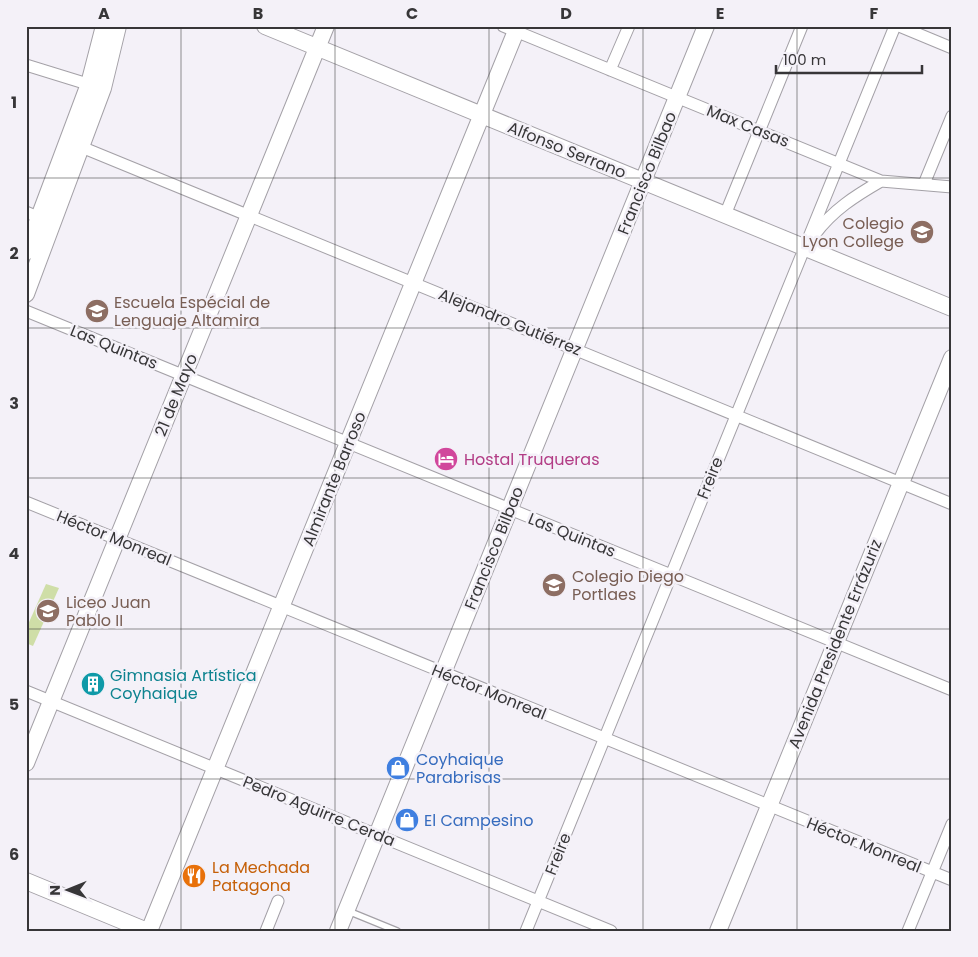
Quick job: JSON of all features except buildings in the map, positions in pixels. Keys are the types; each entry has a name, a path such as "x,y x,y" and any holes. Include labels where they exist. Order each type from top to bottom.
{"street":[{"path":"96,86 104,26"},
{"path":"26,252 75,144 118,26"},
{"name":"Alfonso Serrano","path":"265,26 952,308"},
{"name":"21 de Mayo","path":"26,763 326,26"},
{"path":"610,70 629,26"},
{"name":"Francisco Bilbao","path":"338,931 706,26"},
{"path":"725,215 802,26"},
{"name":"Freire","path":"526,931 895,26"},
{"path":"899,26 952,48"},
{"name":"Max Casas","path":"512,28 881,181 952,187"},
{"name":"Almirante Barroso","path":"148,931 482,115 512,28"},
{"path":"26,65 96,86"},
{"path":"924,184 952,116"},
{"name":"Alejandro Gutiérrez","path":"75,144 952,504"},
{"path":"805,248 827,218 848,200 881,181"},
{"path":"26,294 40,218"},
{"name":"Las Quintas","path":"26,311 952,690"},
{"name":"Avenida Presidente Errázuriz","path":"718,931 952,358"},
{"name":"Héctor Monreal","path":"26,502 604,740 952,880"},
{"name":"Pedro Aguirre Cerda","path":"26,691 611,931"},
{"path":"908,931 952,824"},
{"path":"26,881 148,931"},
{"path":"266,931 278,901"}],"lane":[{"path":"346,910 396,931"}],"green space":[{"path":"46,584 59,588 33,646 26,643 26,629"}],"place":[{"name":"Colegio Lyon College","path":"922,232"},
{"name":"Escuela Espécial de Lenguaje Altamira","path":"97,311"},
{"name":"Hostal Truqueras","path":"446,459"},
{"name":"Colegio Diego Portlaes","path":"554,585"},
{"name":"Liceo Juan Pablo II","path":"48,611"},
{"name":"Gimnasia Artística Coyhaique","path":"93,684"},
{"name":"Coyhaique Parabrisas","path":"398,768"},
{"name":"El Campesino","path":"407,820"},
{"name":"La Mechada Patagona","path":"194,876"}]}
